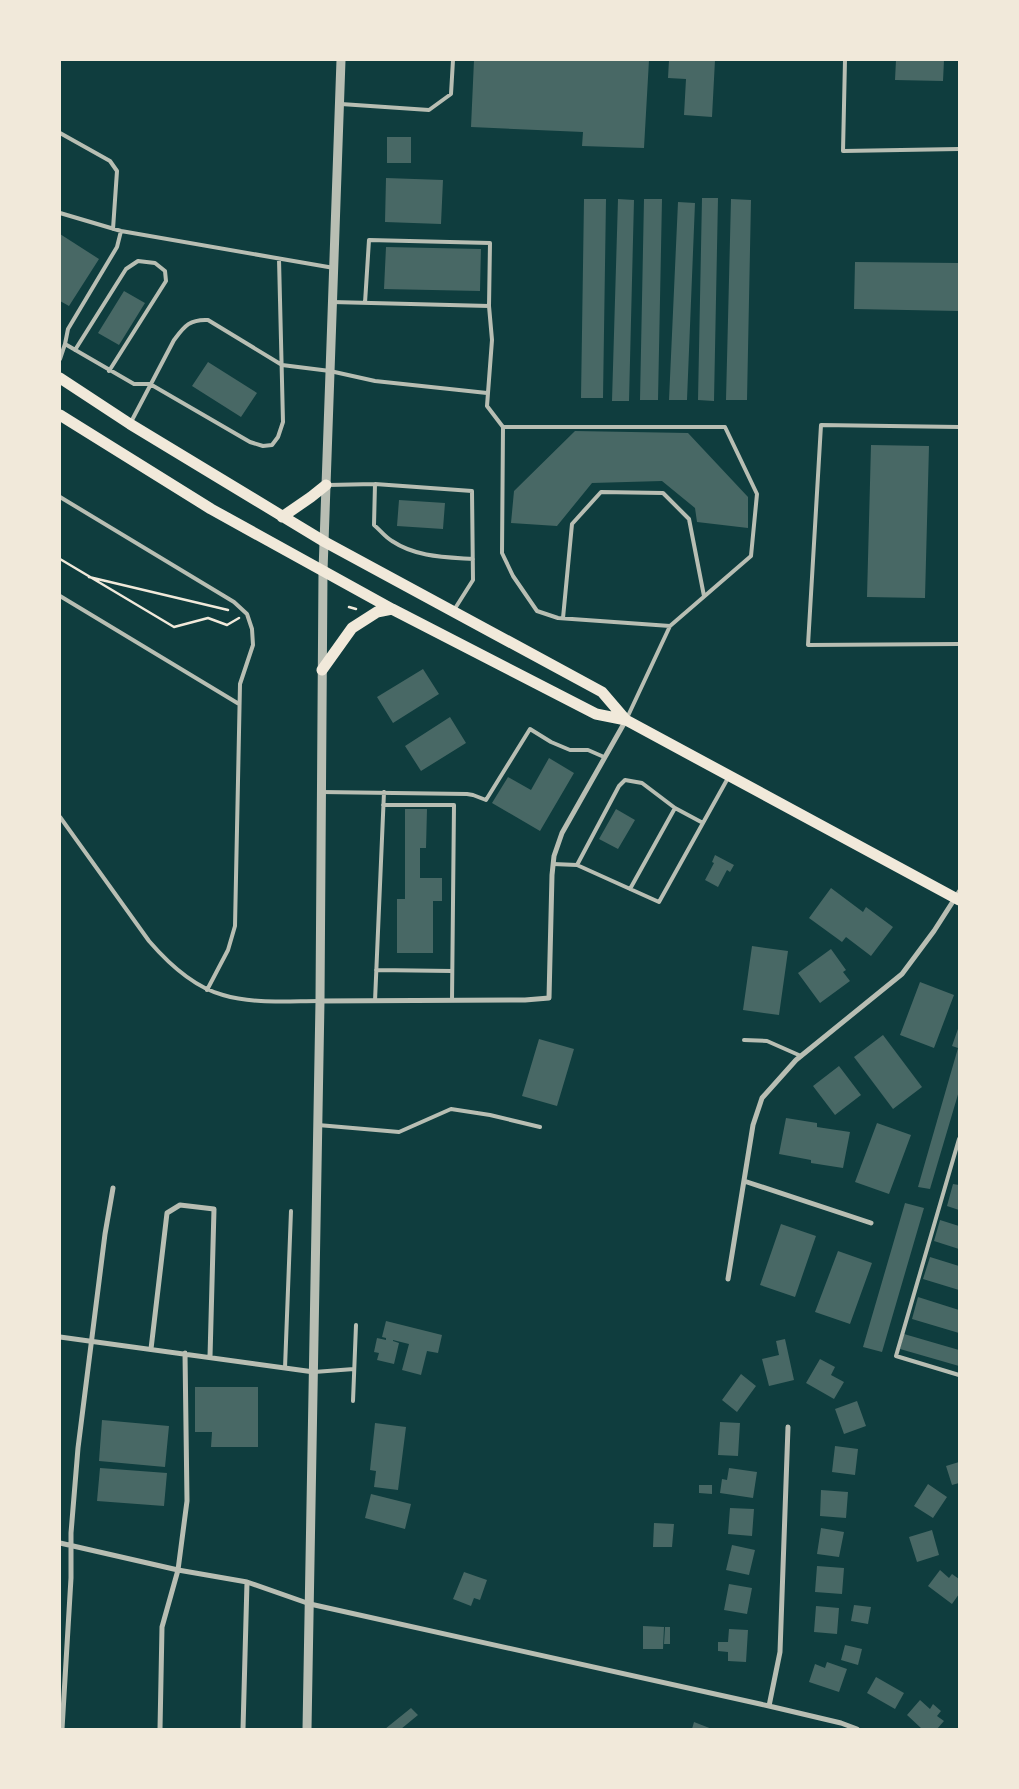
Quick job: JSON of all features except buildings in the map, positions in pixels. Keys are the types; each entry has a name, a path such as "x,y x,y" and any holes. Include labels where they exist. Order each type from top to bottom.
{"main road":[{"path":"60,378 130,424 325,542 602,692 626,720"},
{"path":"60,415 211,509 392,609 596,714 626,720 958,897"},
{"path":"282,517 326,485"},
{"path":"322,670 352,628 378,612 392,609"}],"street":[{"path":"307,1729 320,1001 323,571 341,60"},
{"path":"320,1001 526,1000 549,998 553,864 562,833 626,720"},
{"path":"728,1279 753,1125 762,1098 801,1056 902,974 958,897"},
{"path":"744,1182 870,1223"},
{"path":"62,1729 72,1545 71,1533 78,1448 105,1234 113,1188"},
{"path":"151,1348 167,1213 180,1206 214,1210 210,1357"},
{"path":"60,1336 314,1372"},
{"path":"160,1729 162,1627 178,1570 188,1501 185,1353"},
{"path":"769,1706 780,1652 788,1427"},
{"path":"60,1543 178,1570 247,1582 310,1604 769,1706 841,1723 857,1729"},
{"path":"243,1729 247,1582"}],"lane":[{"path":"340,104 429,110 451,94 453,60"},
{"path":"845,60 843,151 959,149"},
{"path":"60,133 110,161 117,171 113,229"},
{"path":"60,213 121,232 334,268"},
{"path":"60,359 66,344 68,329 117,247 121,232"},
{"path":"366,303 369,240 490,242 489,306 492,340 486,406 503,428 502,553 513,576 538,611 563,618 670,626"},
{"path":"66,344 134,384 150,384 250,442 263,446 272,444 278,437 283,422 279,259"},
{"path":"75,350 126,269 138,261 155,263 165,271 166,281 109,371"},
{"path":"332,302 489,306"},
{"path":"130,424 178,335 191,322 198,320 208,320 282,365 330,371 375,380 487,393"},
{"path":"959,427 821,425 808,645 959,644"},
{"path":"503,428 725,427 757,494 751,556 670,626 626,720"},
{"path":"326,485 375,484 472,492 473,580 452,612"},
{"path":"375,484 374,525 392,541 416,553 434,557 472,559"},
{"path":"563,618 572,524 601,492 663,493 689,519 704,596"},
{"path":"60,497 234,602 247,614 252,629 253,644 240,684 235,926 228,950 207,990"},
{"path":"60,596 239,704"},
{"path":"321,792 467,794 486,800 530,728 551,742 570,750 588,750 604,757"},
{"path":"553,864 577,866 659,902 729,776"},
{"path":"577,866 619,786 625,780 642,783 675,808 703,823"},
{"path":"375,1001 384,792"},
{"path":"383,805 454,806 452,1000"},
{"path":"630,889 675,808"},
{"path":"60,817 149,941 163,958 181,972 207,990 223,996 243,999 320,1001"},
{"path":"376,970 452,971"},
{"path":"744,1040 767,1041 801,1056"},
{"path":"318,1125 399,1132 450,1110 490,1115 540,1127"},
{"path":"959,1139 896,1356 959,1375"},
{"path":"284,1368 291,1211"},
{"path":"353,1401 356,1325"},
{"path":"314,1372 354,1369"}],"path":[{"path":"60,559 174,627 208,618 227,625 247,614"},
{"path":"89,576 247,614"},
{"path":"349,607 356,610 356,602"}]}
